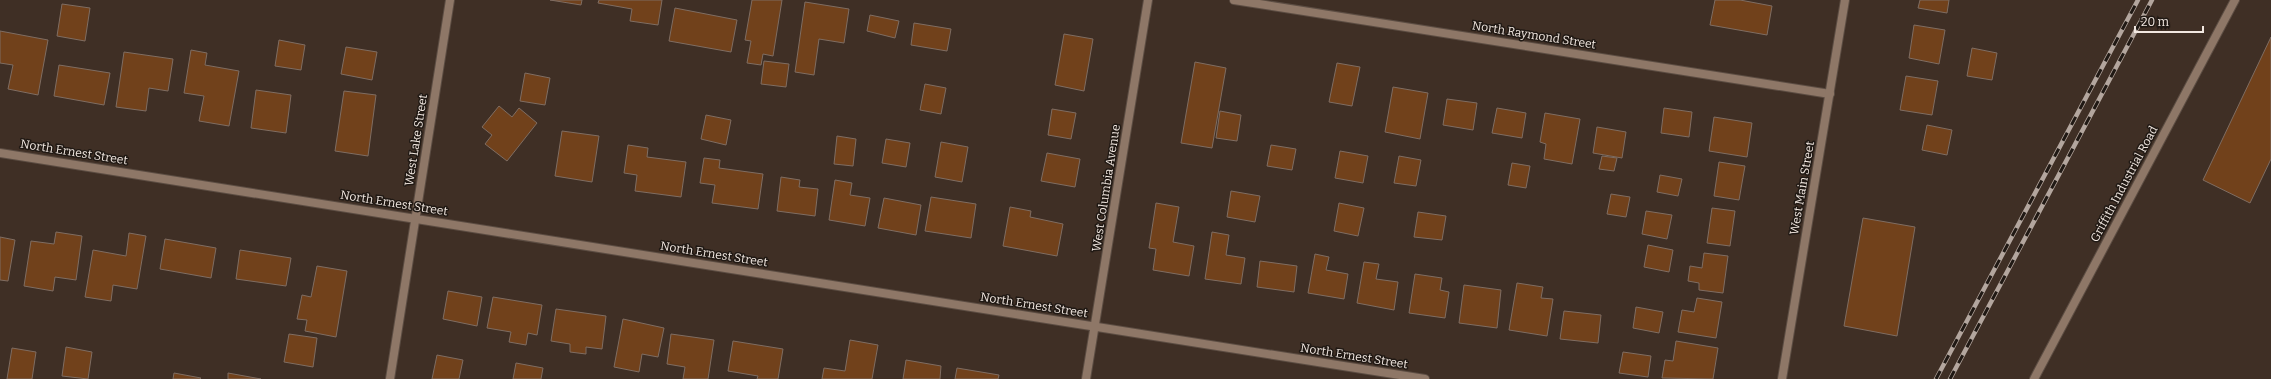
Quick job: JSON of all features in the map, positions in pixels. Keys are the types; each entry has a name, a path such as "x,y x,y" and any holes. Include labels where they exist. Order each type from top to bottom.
{"street":[{"name":"West Lake Street","path":"390,379 450,0"},
{"name":"West Columbia Avenue","path":"1086,379 1148,0"},
{"name":"North Raymond Street","path":"1234,0 1830,94"},
{"name":"West Main Street","path":"1782,379 1845,0"},
{"name":"Griffith Industrial Road","path":"2034,379 2235,0"},
{"name":"North Ernest Street","path":"0,153 1425,379"}],"building":[{"path":"550,0 582,0 581,5"},
{"path":"599,0 662,0 658,25 630,21 632,9 598,3"},
{"path":"752,0 782,0 773,56 763,54 761,65 747,63 751,41 745,40"},
{"path":"1715,0 1740,0 1772,6 1767,35 1710,25"},
{"path":"1920,0 1949,0 1947,13 1918,8"},
{"path":"805,2 849,9 844,43 819,39 814,75 795,72"},
{"path":"62,4 90,8 85,41 57,36"},
{"path":"675,8 737,20 731,52 669,41"},
{"path":"870,15 899,21 895,38 867,31"},
{"path":"914,23 951,29 947,51 911,45"},
{"path":"1914,25 1945,30 1939,64 1909,58"},
{"path":"0,31 48,40 38,95 8,89 13,65 0,63"},
{"path":"1064,34 1093,39 1084,91 1055,85"},
{"path":"2271,37 2271,159 2250,203 2203,180"},
{"path":"279,40 305,45 301,70 275,66"},
{"path":"346,47 377,52 372,80 341,74"},
{"path":"1972,48 1997,53 1992,80 1967,76"},
{"path":"191,50 207,53 205,65 239,71 229,126 199,121 204,96 184,93"},
{"path":"124,52 173,59 168,91 149,88 146,111 116,107"},
{"path":"764,61 789,64 786,87 761,84"},
{"path":"1195,62 1226,68 1212,148 1181,143"},
{"path":"1337,63 1360,67 1352,106 1329,102"},
{"path":"59,65 110,73 104,105 54,96"},
{"path":"525,73 550,78 545,105 520,101"},
{"path":"1906,76 1938,81 1932,115 1900,110"},
{"path":"925,84 946,88 941,114 920,110"},
{"path":"1393,87 1428,93 1420,139 1385,132"},
{"path":"256,90 291,95 286,133 251,128"},
{"path":"344,91 376,95 368,156 335,151"},
{"path":"1447,99 1477,103 1473,130 1443,125"},
{"path":"499,106 512,117 519,108 537,123 507,161 485,144 492,135 482,127"},
{"path":"1497,108 1526,113 1522,138 1492,133"},
{"path":"1664,108 1692,112 1689,137 1661,133"},
{"path":"1052,109 1076,113 1071,139 1048,135"},
{"path":"1220,111 1241,115 1237,141 1216,138"},
{"path":"1545,113 1580,119 1572,164 1544,159 1546,144 1540,142"},
{"path":"706,115 731,120 726,145 701,139"},
{"path":"1714,117 1752,123 1747,157 1709,151"},
{"path":"1927,125 1952,130 1947,155 1922,150"},
{"path":"1597,127 1626,132 1622,158 1593,153"},
{"path":"562,131 599,136 592,182 555,176"},
{"path":"837,136 856,139 853,166 834,164"},
{"path":"886,139 910,143 906,167 882,163"},
{"path":"941,142 968,147 962,182 935,177"},
{"path":"628,145 648,148 647,157 686,162 681,197 635,191 637,175 624,173"},
{"path":"1271,145 1296,149 1292,170 1267,166"},
{"path":"1340,151 1368,156 1363,183 1335,178"},
{"path":"1047,153 1080,159 1075,187 1041,181"},
{"path":"1399,156 1421,160 1416,186 1394,183"},
{"path":"1602,156 1617,158 1614,171 1599,169"},
{"path":"704,158 720,160 719,168 763,174 758,209 712,203 715,185 700,183"},
{"path":"1719,162 1745,166 1739,200 1714,196"},
{"path":"1512,163 1530,166 1526,188 1508,185"},
{"path":"1660,175 1682,179 1678,196 1657,192"},
{"path":"781,177 800,180 799,187 818,189 815,216 777,211"},
{"path":"835,180 852,183 850,195 870,198 865,226 829,220"},
{"path":"1231,191 1260,196 1255,222 1227,217"},
{"path":"1611,194 1630,197 1626,217 1607,214"},
{"path":"931,197 976,204 971,238 925,231"},
{"path":"884,198 921,205 916,235 878,228"},
{"path":"1156,203 1179,207 1173,242 1194,246 1189,276 1153,270 1156,249 1149,248"},
{"path":"1339,203 1364,208 1358,236 1334,231"},
{"path":"1010,207 1031,211 1030,217 1063,224 1057,256 1003,246"},
{"path":"1712,208 1735,211 1730,246 1707,243"},
{"path":"1646,211 1672,215 1667,239 1642,234"},
{"path":"1418,212 1446,216 1442,240 1414,237"},
{"path":"1863,218 1915,227 1897,336 1844,326"},
{"path":"56,232 82,236 76,280 55,277 53,291 24,286 31,241 54,244"},
{"path":"1212,232 1229,235 1226,255 1245,258 1241,284 1205,279"},
{"path":"129,233 146,236 137,289 113,285 111,301 85,297 93,250 126,256"},
{"path":"0,237 15,240 8,281 0,280"},
{"path":"165,239 216,248 211,278 160,269"},
{"path":"1648,245 1673,250 1669,272 1644,267"},
{"path":"240,250 291,258 286,286 236,279"},
{"path":"1704,253 1728,256 1723,293 1699,290 1699,283 1688,281 1690,266 1702,268"},
{"path":"1315,254 1329,257 1326,270 1348,274 1344,299 1308,293"},
{"path":"1260,261 1297,266 1294,292 1257,287"},
{"path":"1364,262 1379,264 1376,279 1398,282 1394,310 1357,303"},
{"path":"317,266 347,271 336,337 305,331 307,320 297,319 302,295 311,297"},
{"path":"1415,274 1442,278 1440,290 1449,292 1445,318 1409,313"},
{"path":"1517,283 1543,287 1541,298 1553,299 1547,336 1509,330"},
{"path":"1464,285 1501,290 1497,328 1459,323"},
{"path":"448,291 482,297 477,326 443,319"},
{"path":"493,297 542,305 537,335 528,333 526,345 509,342 511,332 487,328"},
{"path":"1697,298 1722,302 1716,338 1678,332 1682,310 1694,312"},
{"path":"1636,307 1663,312 1659,333 1633,328"},
{"path":"556,309 606,316 602,349 586,347 586,354 570,352 570,344 551,341"},
{"path":"1564,311 1601,315 1598,343 1560,339"},
{"path":"623,319 664,328 658,357 642,354 639,372 614,367"},
{"path":"289,334 317,338 313,367 284,362"},
{"path":"671,334 714,340 708,379 683,379 685,367 667,364"},
{"path":"850,340 878,345 872,379 822,379 824,368 845,371"},
{"path":"733,341 783,349 778,379 757,379 758,376 728,371"},
{"path":"1676,341 1718,348 1713,379 1662,378 1665,360 1673,361"},
{"path":"66,347 92,352 88,379 62,376"},
{"path":"12,348 36,352 32,379 7,379"},
{"path":"1623,352 1651,356 1648,377 1619,373"},
{"path":"437,355 463,360 459,379 432,379"},
{"path":"906,360 941,366 940,379 903,379"},
{"path":"516,363 543,368 541,379 513,379"},
{"path":"957,368 999,375 998,379 955,379"},
{"path":"174,373 201,378 173,379"},
{"path":"228,373 261,379 228,379"}],"railway":[{"path":"1936,379 2138,0"},
{"path":"1950,379 2152,0"}]}
